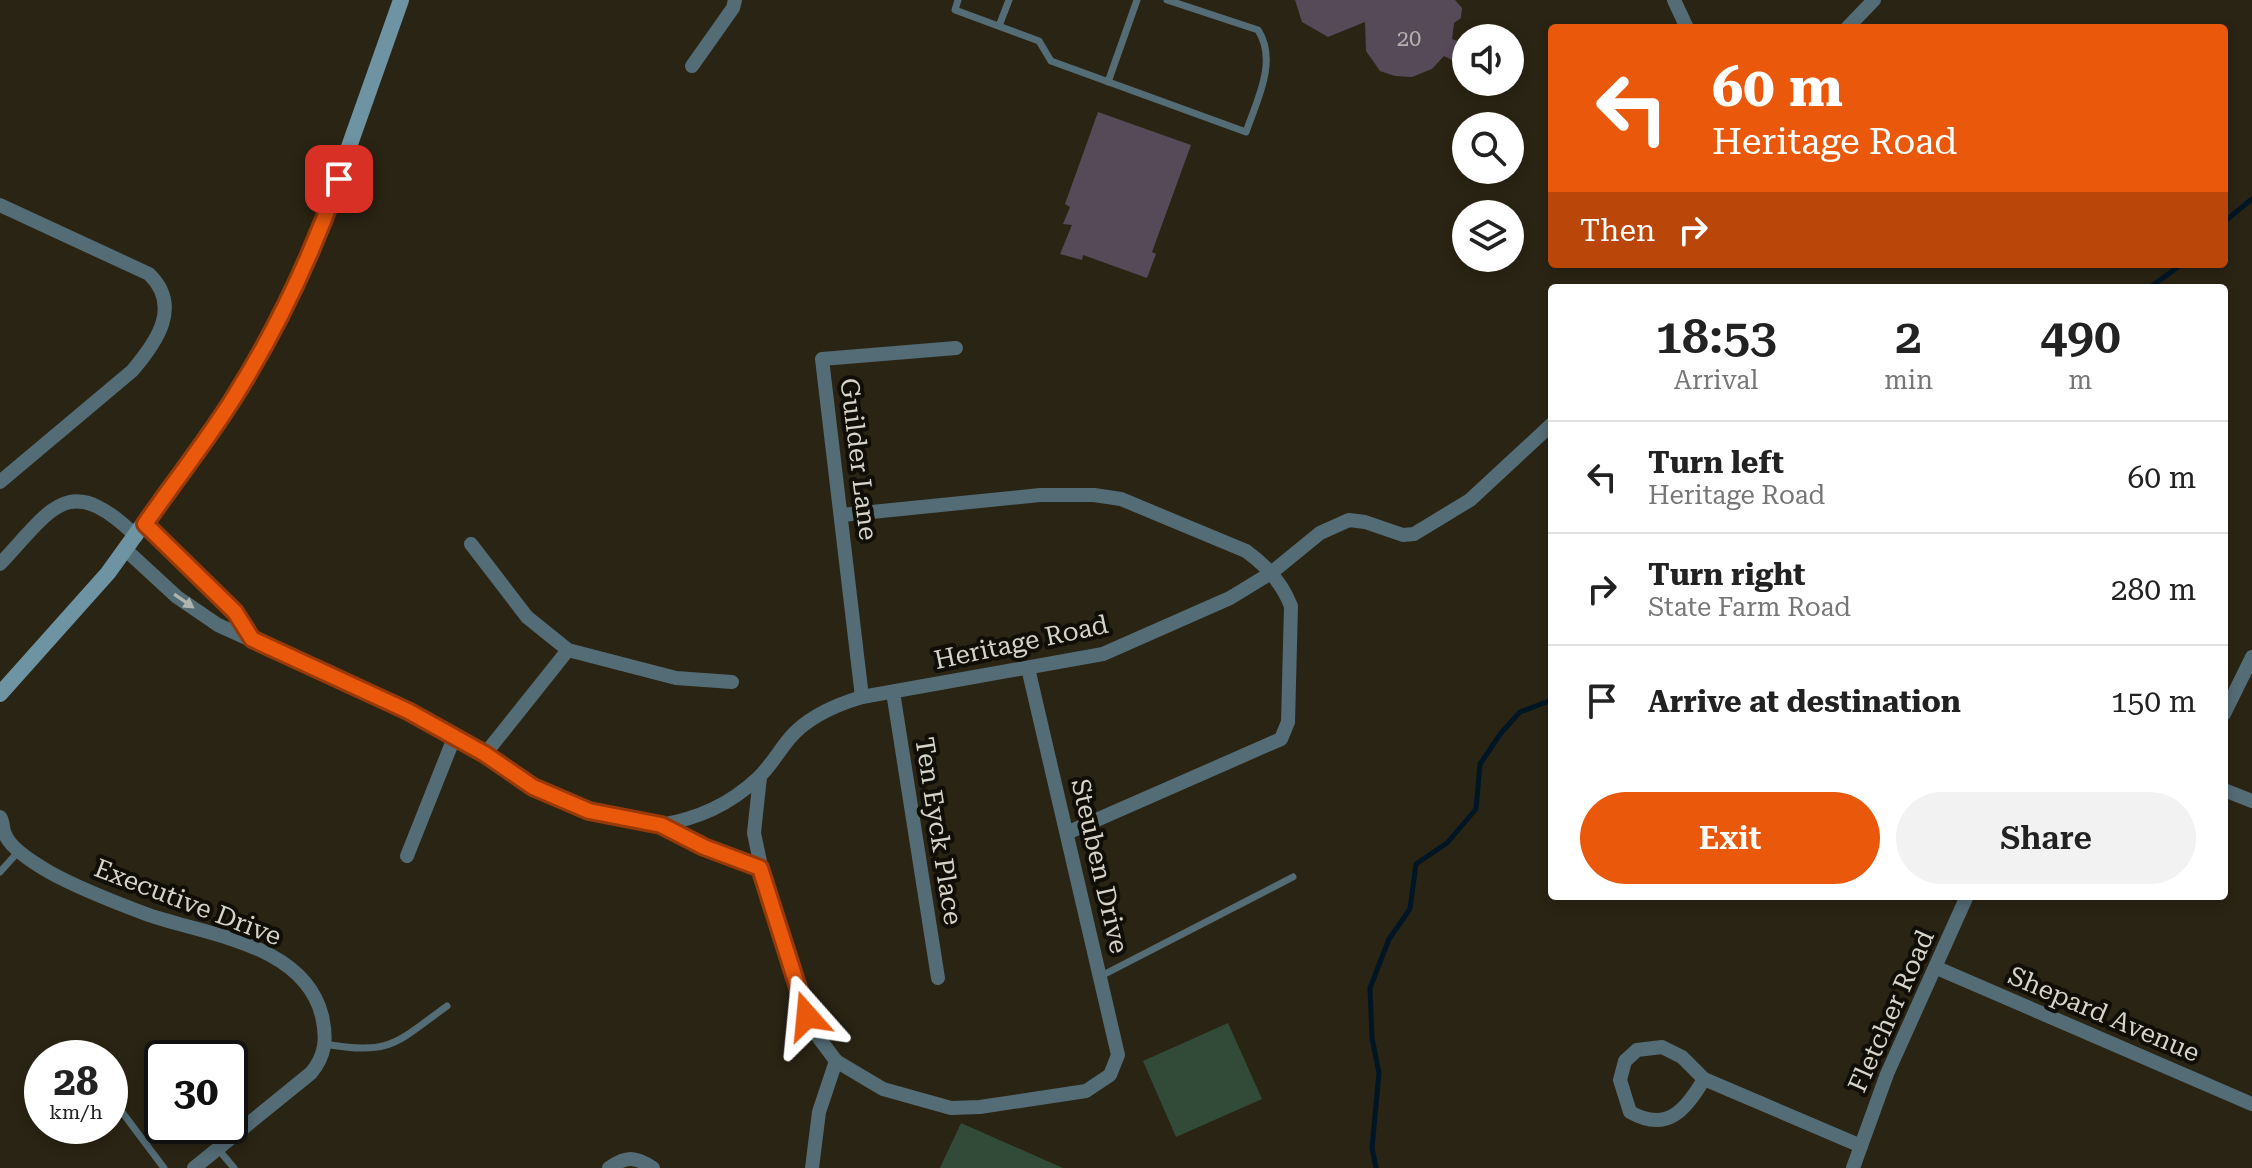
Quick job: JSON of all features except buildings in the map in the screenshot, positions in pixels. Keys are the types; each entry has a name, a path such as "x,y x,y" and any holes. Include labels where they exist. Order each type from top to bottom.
{"main road":[{"path":"0,694 55,635 126,550 233,399 278,320 328,209 401,0"}],"street":[{"path":"692,66 735,0"},
{"path":"1674,0 1685,24"},
{"path":"1851,24 1874,0"},
{"path":"0,205 149,274 164,294 166,319 144,358 0,482"},
{"name":"Guilder Lane","path":"862,697 822,359 956,348"},
{"name":"Heritage Road","path":"661,825 695,818 718,808 760,777 792,735 822,713 862,697 1103,654 1230,598 1271,573 1320,533 1349,520 1403,535 1427,529 1470,500 1548,428"},
{"path":"842,515 1040,495 1094,495 1121,499 1246,551 1284,589 1291,606 1288,722 1281,739 1069,832"},
{"path":"0,564 51,510 75,500 88,501 140,530 235,612 252,639"},
{"path":"471,544 527,617 568,650 676,678 732,682"},
{"name":"Heritage Road","path":"126,550 177,597 218,625 408,711 485,754 533,787 589,811 661,825 704,847 760,868"},
{"path":"485,754 568,650"},
{"path":"2228,706 2252,657"},
{"name":"Steuben Drive","path":"836,1061 883,1089 951,1108 980,1107 1086,1091 1110,1075 1118,1055 1069,832 1028,668"},
{"name":"Ten Eyck Place","path":"893,692 938,978"},
{"path":"407,856 454,738"},
{"path":"760,777 754,833 760,868 807,1016 836,1061 819,1112 812,1168"},
{"path":"2228,792 2252,801"},
{"name":"Executive Drive","path":"0,817 2,836 50,872 147,914 266,953 287,966 302,979 320,1009 325,1044"},
{"name":"Fletcher Road","path":"1853,1168 1887,1074 1965,900"},
{"name":"Shepard Avenue","path":"1937,968 2252,1104"},
{"path":"194,1168 311,1073 320,1062 325,1044"},
{"path":"1704,1079 1688,1106 1674,1115 1652,1121 1630,1112 1620,1080 1625,1061 1637,1050 1662,1047 1682,1057 1704,1079 1861,1146"},
{"path":"609,1168 626,1157 636,1157 653,1168"}],"lane":[{"path":"958,0 955,10 1039,41 1051,61 1246,132 1266,71 1266,43 1258,30 1167,0"},
{"path":"999,26 1009,0"},
{"path":"1108,82 1137,0"},
{"path":"0,872 20,851"},
{"path":"1101,976 1293,877"},
{"path":"325,1044 360,1050 380,1049 395,1044 447,1006"},
{"path":"128,1120 164,1168"},
{"path":"218,1149 234,1168"}],"green space":[{"path":"1228,1023 1262,1099 1176,1137 1143,1061"},
{"path":"961,1123 1063,1168 940,1168"}],"waterway":[{"path":"2228,219 2252,199"},
{"path":"2154,284 2176,268"},
{"path":"1376,1168 1372,1148 1379,1073 1372,1038 1370,988 1389,939 1410,909 1416,864 1447,843 1476,809 1480,764 1501,733 1520,712 1548,702"}],"route":[{"path":"339,179 316,240 263,347 233,399 145,524 235,612 252,639 408,711 485,754 533,787 589,811 661,825 704,847 760,868 807,1016"}]}
